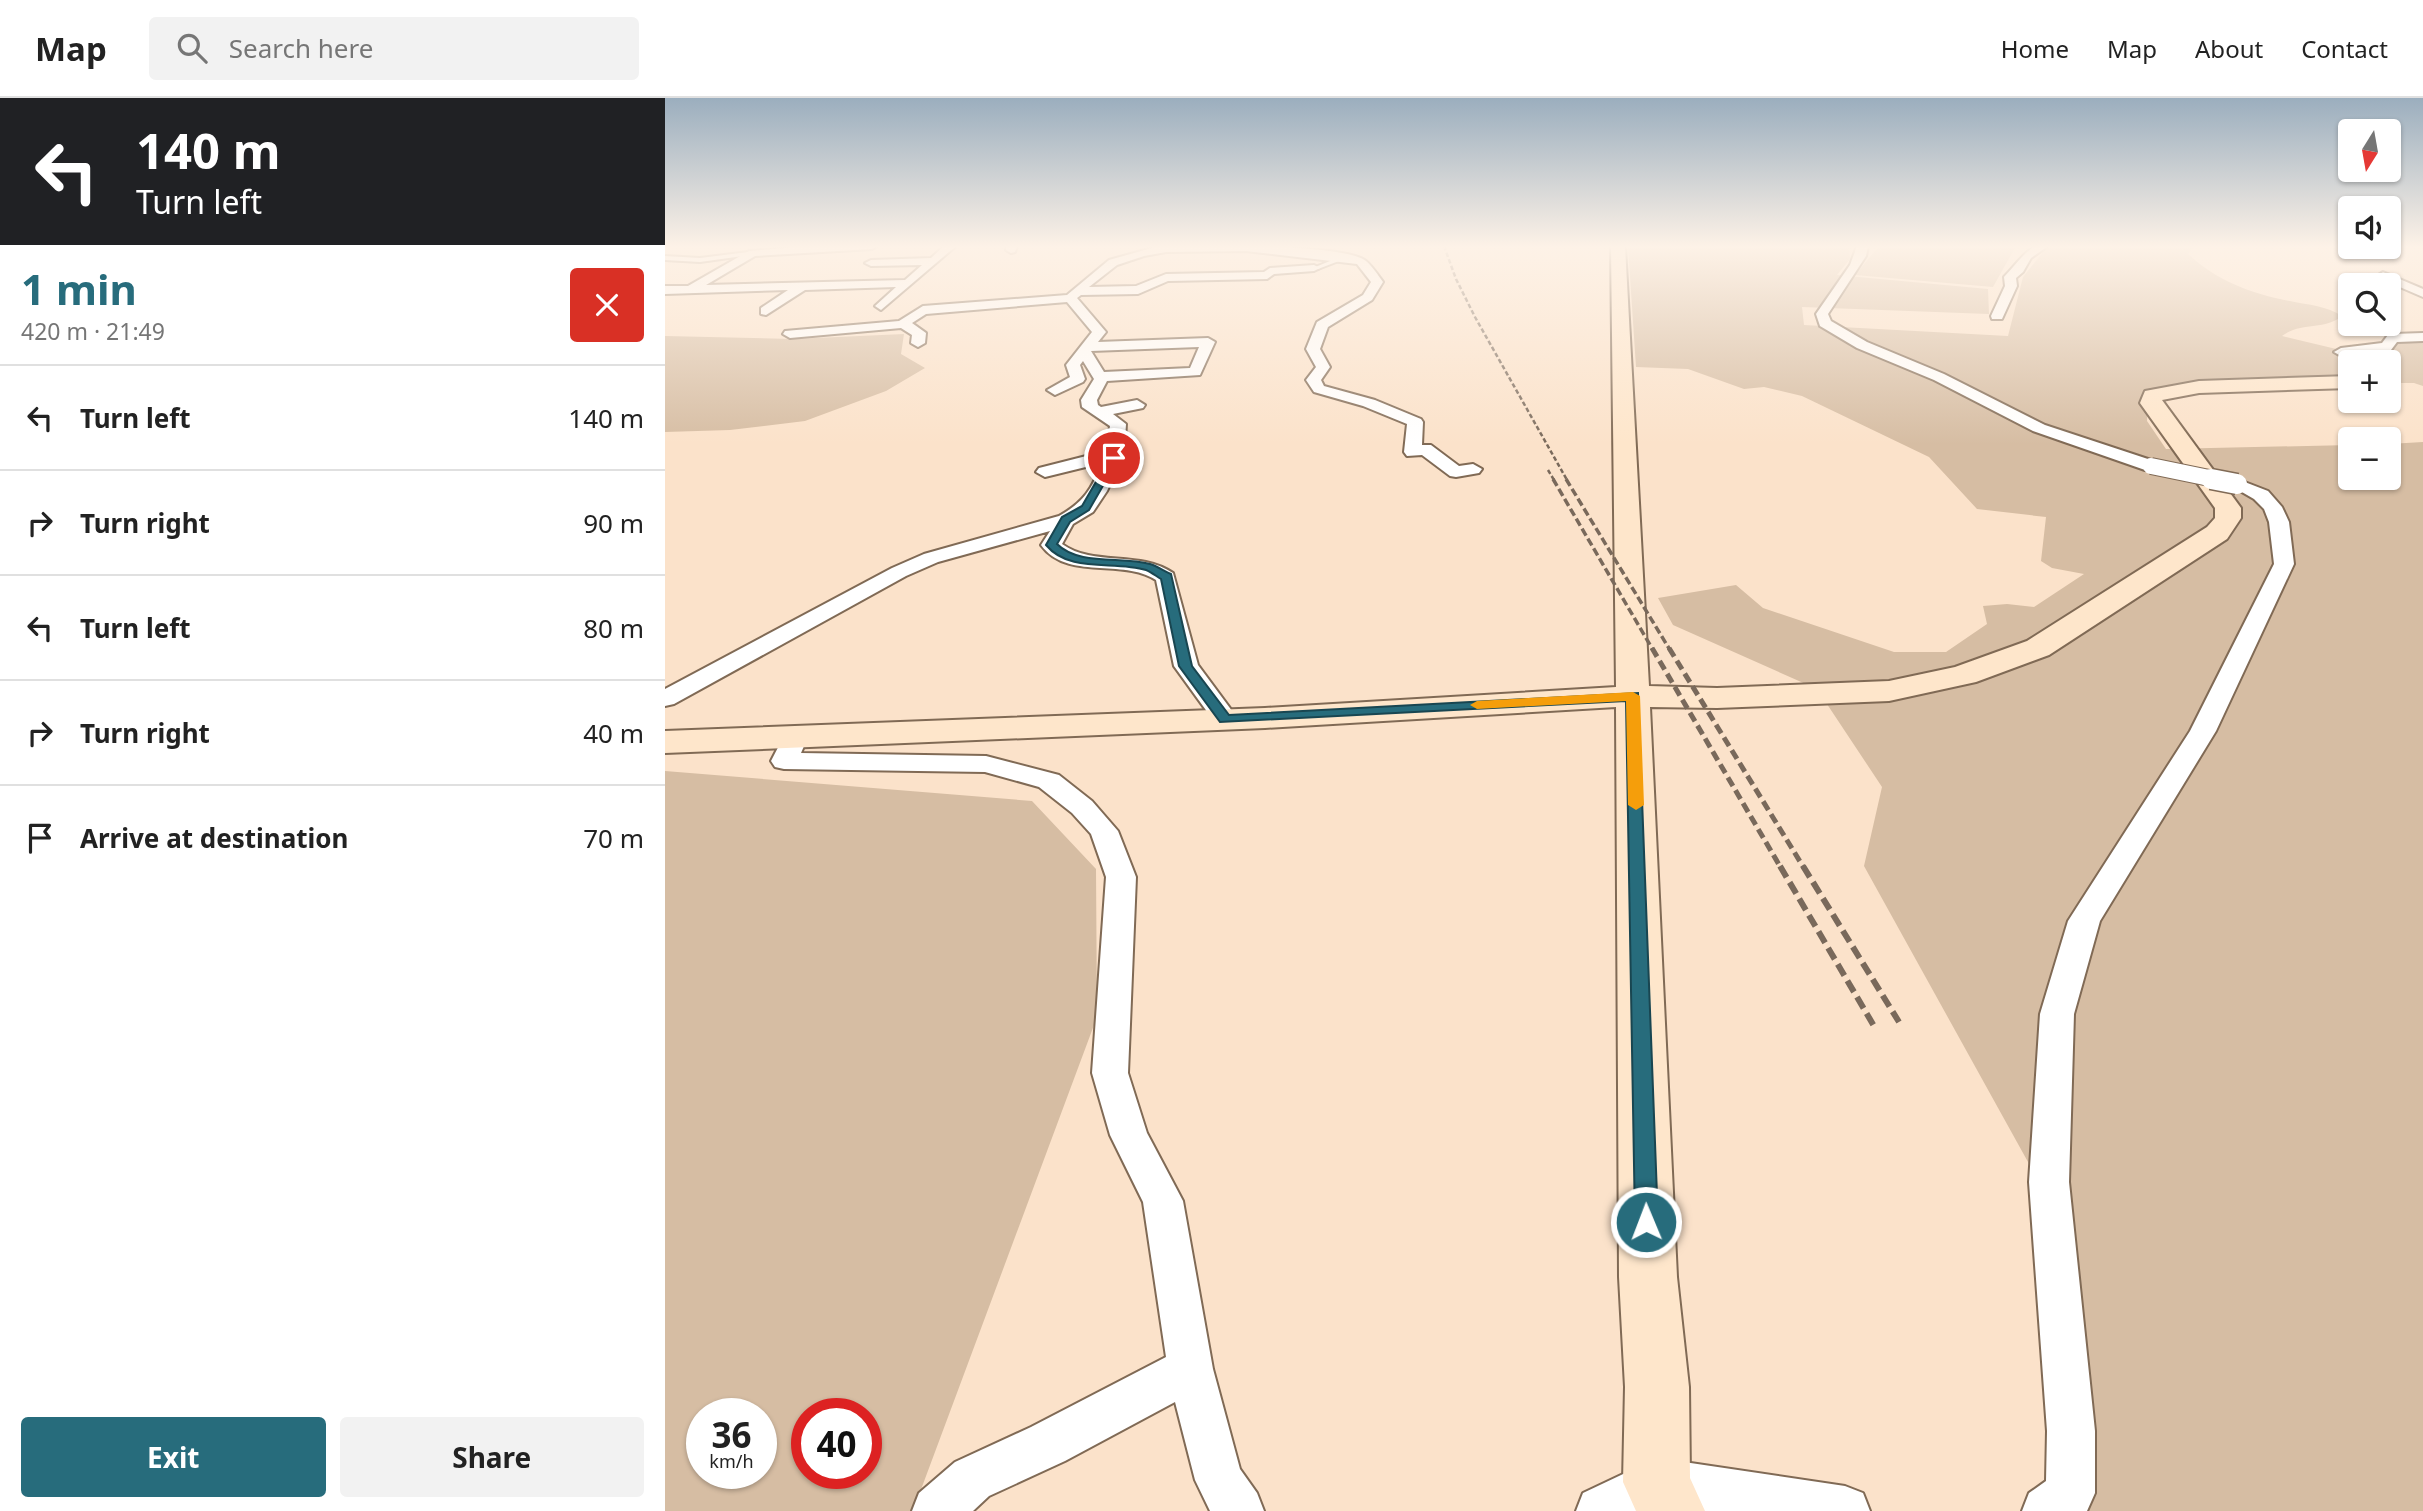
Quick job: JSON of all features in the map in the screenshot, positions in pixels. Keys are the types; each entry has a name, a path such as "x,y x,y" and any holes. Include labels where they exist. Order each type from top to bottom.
{"street":[{"path":"790,334 905,324 921,312"},
{"path":"1002,315 1016,312"},
{"path":"1055,390 1078,379 1073,365 1099,332 1085,312"},
{"path":"1343,312 1322,324 1314,349 1323,367 1313,380 1319,389 1369,403 1415,422 1413,452 1426,449 1456,472 1473,469"},
{"path":"1620,312 1648,1277 1664,1496"},
{"path":"1823,312 1825,323 1862,345 1938,377 2039,428 2151,467 2237,485 2261,495 2273,507 2279,522 2284,564 2203,731 2084,921 2057,1014 2049,1182 2071,1430 2070,1493 2047,1511"},
{"path":"1997,316 1999,312"},
{"path":"905,324 919,333 918,343"},
{"path":"2359,350 2386,347 2393,338 2423,337"},
{"path":"1086,349 1208,342 1195,372 1100,377"},
{"path":"1086,349 1100,377"},
{"path":"665,699 899,572 931,558 1066,520 1086,508 1115,454 1121,434 1118,424 1090,407 1089,400 1100,377"},
{"path":"670,745 795,737 1225,719 1633,696 1717,698 1889,691 1964,675 2038,648 2217,533 2228,518 2228,508 2223,499 2151,403 2153,396 2199,387 2338,382"},
{"path":"1098,412 1137,405"},
{"path":"1045,472 1115,454"},
{"path":"1066,520 1051,545 1060,553 1082,559 1149,567 1166,577 1186,666 1225,719"},
{"path":"795,737 784,761 986,764 1049,781 1082,807 1104,831 1121,877 1109,1073 1129,1135 1163,1201 1190,1369 1219,1480 1239,1511"},
{"path":"937,1511 972,1479 1048,1444 1190,1369"},
{"path":"1601,1511 1664,1496 1845,1511"}],"shaded area":[{"path":"1632,312 1803,312 1804,325 2008,336 2014,312 2333,312 2338,314 2335,321 2297,329 2282,336 2340,350 2338,350 2338,384 2186,389 2148,397 2147,421 2166,449 2338,445 2338,490 2401,490 2401,443 2423,442 2423,1511 2059,1511 2033,1171 1864,866 1882,787 1817,689 1673,625 1658,598 1736,585 1763,608 1894,652 1946,652 1987,624 1983,606 2007,604 2034,607 2084,574 2052,568 2041,561 2046,517 1977,509 1929,457 1802,396 1764,387 1744,389 1688,369 1636,367"},
{"path":"1934,312 1989,312 1989,314"},
{"path":"904,334 901,354 925,368 886,391 805,421 730,430 665,432 665,336 793,339"},
{"path":"2423,339 2423,386 2401,383 2401,350 2376,350 2392,348 2401,341"},
{"path":"665,771 1032,801 1096,869 1097,1017 913,1511 665,1511"}],"railway":[{"path":"1472,312 1567,480"},
{"path":"1548,470 1554,480"},
{"path":"1553,479 1653,650"},
{"path":"1566,479 1670,650"},
{"path":"1652,648 1781,868"},
{"path":"1669,648 1804,868"},
{"path":"1780,866 1874,1026"},
{"path":"1803,866 1899,1022"}],"slow traffic":[{"path":"1477,705 1633,696 1636,805"}],"route":[{"path":"1114,458 1086,508 1066,520 1051,545 1060,553 1082,559 1149,567 1166,577 1186,666 1225,719 1633,696 1646,1222"}]}
